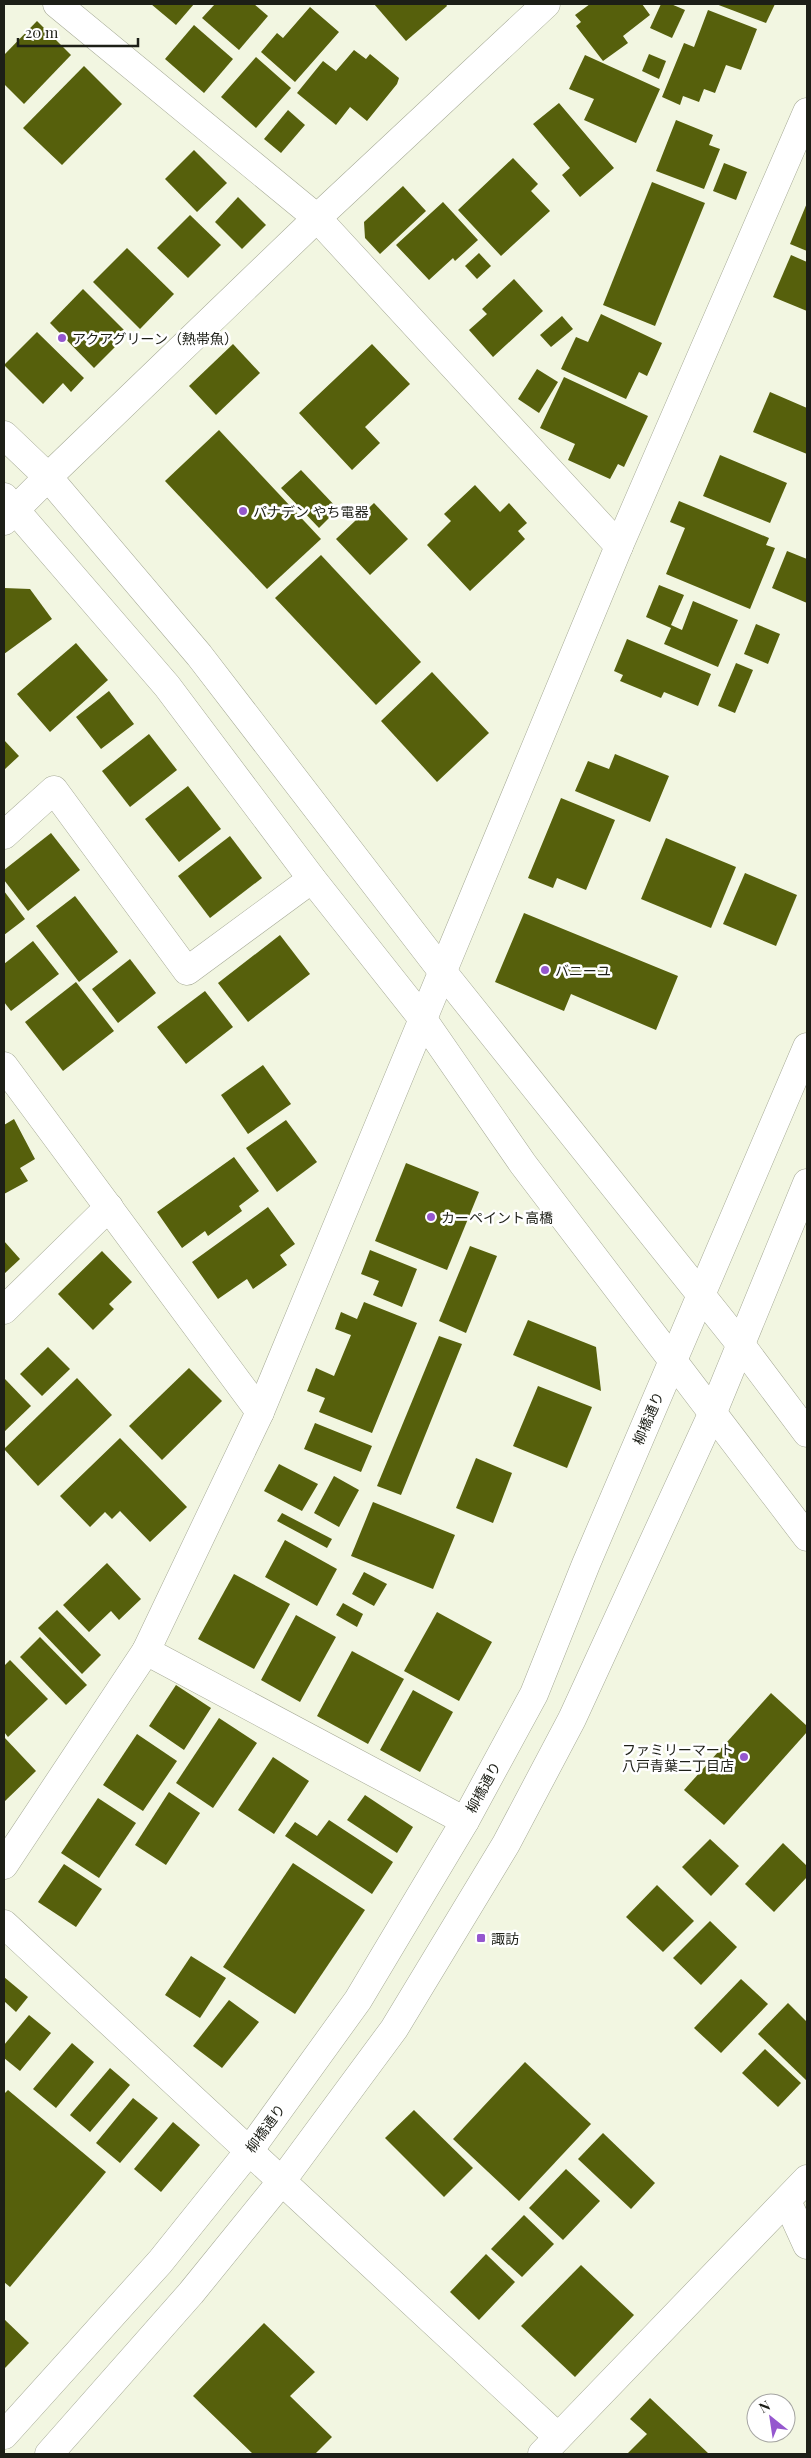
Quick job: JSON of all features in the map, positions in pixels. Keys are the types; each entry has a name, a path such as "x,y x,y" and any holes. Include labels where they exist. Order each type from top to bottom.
{"street":[{"path":"58,4 317,218 620,546"},
{"path":"546,4 317,218 48,477 8,509 167,686 312,879 422,1018 523,1164 807,1537"},
{"path":"4,1864 146,1650 260,1412 422,1018 620,546 807,112"},
{"path":"4,435 48,477 199,654 442,971 741,1344 807,1433"},
{"path":"4,835 54,790 187,971 312,879"},
{"name":"柳橋通り","path":"4,2435 160,2262 249,2151 358,2000 465,1821 534,1694 586,1564 672,1362 702,1297 807,1047"},
{"path":"4,1066 260,1412"},
{"path":"49,2454 192,2294 281,2182 394,2029 506,1844 572,1720 713,1412 807,1183"},
{"path":"4,1310 109,1207"},
{"path":"146,1650 465,1821"},
{"path":"4,1924 249,2151 550,2446 807,2178"},
{"path":"786,2201 807,2245"}],"building":[{"path":"151,4 194,4 176,25"},
{"path":"215,4 254,4 268,16 239,50 202,18"},
{"path":"374,4 446,4 447,6 406,41"},
{"path":"590,4 642,4 650,15 623,36 628,43 603,61 576,26 581,22 575,15"},
{"path":"661,4 671,4 685,10 672,38 650,28"},
{"path":"716,4 775,4 766,23"},
{"path":"310,7 339,32 295,82 261,52 277,33 283,38"},
{"path":"708,10 757,29 741,70 726,65 715,93 704,89 699,102 683,96 680,105 662,97 684,43 694,47"},
{"path":"37,21 71,55 24,104 4,84 4,55"},
{"path":"194,25 233,59 204,93 165,59"},
{"path":"354,50 366,59 370,54 399,78 397,84 367,121 350,107 336,125 297,93 323,61 336,71"},
{"path":"649,54 666,61 659,79 642,71"},
{"path":"585,55 660,89 636,143 584,120 594,99 569,89"},
{"path":"256,57 291,88 256,128 221,97"},
{"path":"84,66 122,104 62,165 23,128"},
{"path":"559,103 614,168 580,197 562,175 570,168 533,124"},
{"path":"288,110 305,125 281,153 264,139"},
{"path":"676,120 713,135 709,145 720,149 704,189 656,171"},
{"path":"194,150 227,183 197,212 165,179"},
{"path":"513,158 538,184 531,191 550,211 501,256 458,210"},
{"path":"724,163 747,172 736,200 713,191"},
{"path":"652,182 705,203 655,326 603,305"},
{"path":"403,186 426,211 380,254 365,238 364,222"},
{"path":"238,197 266,225 242,249 215,222"},
{"path":"443,202 478,240 455,261 453,258 429,280 396,245"},
{"path":"807,203 807,251 790,244"},
{"path":"190,215 221,245 188,278 157,248"},
{"path":"127,248 174,294 140,329 93,282"},
{"path":"479,253 491,266 477,279 465,266"},
{"path":"791,255 807,262 807,311 773,297"},
{"path":"514,279 543,311 493,357 469,330 487,314 482,309"},
{"path":"83,289 128,334 94,368 50,323"},
{"path":"601,314 662,343 647,376 639,372 626,399 561,369 576,337 588,342"},
{"path":"562,316 573,329 551,347 540,335"},
{"path":"37,332 84,378 71,392 63,383 43,404 4,365"},
{"path":"233,344 260,373 216,415 189,386"},
{"path":"372,344 410,384 365,427 380,443 352,470 299,413"},
{"path":"537,369 558,382 539,413 518,399"},
{"path":"564,377 648,416 624,467 618,464 610,479 568,460 575,444 540,428"},
{"path":"770,392 807,408 807,454 753,432"},
{"path":"219,430 321,539 267,589 165,481"},
{"path":"720,455 787,483 770,523 703,496"},
{"path":"301,470 338,509 319,528 281,488"},
{"path":"475,485 500,512 509,503 527,523 518,531 525,539 470,591 427,545 451,521 444,514"},
{"path":"679,501 769,538 766,545 775,548 750,609 666,574 685,528 670,522"},
{"path":"374,503 408,539 370,575 336,539"},
{"path":"787,551 807,559 807,603 772,588"},
{"path":"321,555 421,662 376,705 275,598"},
{"path":"659,585 684,595 671,625 682,630 693,601 738,620 718,667 664,644 671,628 646,617"},
{"path":"4,588 30,589 52,619 4,654"},
{"path":"756,624 780,634 768,664 744,654"},
{"path":"627,639 711,674 698,706 664,692 661,698 620,681 623,675 614,671"},
{"path":"76,643 108,680 50,732 17,694"},
{"path":"736,663 753,670 735,713 718,706"},
{"path":"432,672 489,733 437,782 381,721"},
{"path":"109,691 134,724 101,749 76,717"},
{"path":"149,734 177,770 130,807 102,771"},
{"path":"4,740 19,756 4,770"},
{"path":"615,754 669,776 650,822 575,791 588,761 609,769"},
{"path":"188,786 221,829 179,862 145,819"},
{"path":"561,798 615,820 586,890 557,878 553,888 528,878"},
{"path":"51,833 80,870 28,911 4,880 4,870"},
{"path":"230,836 262,878 210,918 178,876"},
{"path":"666,838 736,867 711,928 641,899"},
{"path":"745,873 797,895 776,946 723,924"},
{"path":"4,891 25,919 4,935"},
{"path":"75,896 118,952 79,982 36,926"},
{"path":"524,913 678,976 656,1030 571,994 564,1011 495,982"},
{"path":"280,935 310,974 248,1022 218,983"},
{"path":"33,941 59,974 11,1011 4,1002 4,964"},
{"path":"130,959 156,993 118,1023 92,989"},
{"path":"76,982 114,1031 63,1071 25,1022"},
{"path":"205,991 233,1027 186,1064 157,1027"},
{"path":"263,1065 291,1104 248,1134 221,1095"},
{"path":"14,1119 35,1159 20,1168 28,1181 4,1194 4,1125"},
{"path":"286,1120 317,1162 277,1192 246,1148"},
{"path":"234,1157 259,1191 239,1206 242,1211 208,1236 205,1231 182,1248 157,1212"},
{"path":"406,1163 479,1192 447,1270 375,1241"},
{"path":"268,1207 295,1244 280,1255 287,1265 253,1289 247,1279 218,1299 192,1262"},
{"path":"4,1241 20,1259 4,1274"},
{"path":"470,1246 497,1256 466,1333 439,1321"},
{"path":"370,1250 417,1269 402,1307 373,1295 379,1281 361,1274"},
{"path":"102,1251 132,1282 109,1304 114,1309 93,1330 58,1294"},
{"path":"364,1302 417,1323 372,1433 319,1412 325,1398 307,1391 316,1368 334,1376 351,1335 335,1329 341,1312 357,1319"},
{"path":"528,1320 596,1347 601,1391 513,1355"},
{"path":"439,1336 462,1344 401,1495 377,1486"},
{"path":"48,1347 70,1369 42,1396 20,1374"},
{"path":"189,1368 222,1401 162,1460 129,1426"},
{"path":"4,1378 31,1406 4,1432"},
{"path":"77,1378 112,1415 38,1486 4,1449"},
{"path":"538,1386 592,1407 567,1468 513,1446"},
{"path":"315,1423 372,1446 361,1472 304,1449"},
{"path":"120,1438 187,1507 150,1542 120,1511 112,1519 105,1512 90,1527 60,1496"},
{"path":"476,1458 512,1473 493,1523 456,1508"},
{"path":"279,1464 318,1484 302,1511 264,1491"},
{"path":"334,1476 359,1490 339,1527 314,1513"},
{"path":"373,1502 455,1535 433,1589 351,1556"},
{"path":"282,1513 332,1539 327,1548 277,1521"},
{"path":"285,1540 337,1569 317,1606 265,1577"},
{"path":"107,1563 141,1599 119,1620 111,1611 89,1632 63,1605"},
{"path":"364,1572 387,1584 374,1606 352,1594"},
{"path":"234,1574 290,1604 254,1669 198,1639"},
{"path":"343,1603 363,1614 357,1627 336,1615"},
{"path":"57,1610 101,1655 82,1674 38,1628"},
{"path":"437,1612 492,1642 459,1701 404,1671"},
{"path":"296,1615 336,1637 300,1702 261,1680"},
{"path":"40,1637 87,1685 66,1705 20,1657"},
{"path":"352,1651 404,1679 368,1744 317,1716"},
{"path":"10,1660 48,1699 8,1737 4,1732 4,1666"},
{"path":"176,1685 211,1708 184,1750 149,1726"},
{"path":"413,1690 453,1712 420,1772 380,1750"},
{"path":"771,1693 807,1726 807,1732 724,1825 684,1790"},
{"path":"219,1718 257,1743 213,1808 176,1783"},
{"path":"137,1734 177,1761 143,1811 103,1785"},
{"path":"4,1737 36,1771 4,1802"},
{"path":"273,1757 309,1781 274,1834 238,1810"},
{"path":"169,1792 200,1813 166,1865 135,1845"},
{"path":"365,1795 413,1827 397,1853 347,1820"},
{"path":"98,1798 136,1823 99,1878 61,1853"},
{"path":"329,1820 393,1862 372,1894 285,1836 295,1822 317,1836"},
{"path":"710,1839 739,1866 711,1896 682,1867"},
{"path":"783,1843 807,1866 807,1877 774,1912 745,1884"},
{"path":"293,1863 365,1910 295,2014 223,1967"},
{"path":"64,1864 102,1889 76,1927 38,1902"},
{"path":"657,1885 694,1921 663,1952 626,1917"},
{"path":"710,1921 737,1947 701,1985 673,1958"},
{"path":"191,1956 226,1978 200,2018 165,1995"},
{"path":"4,1977 28,1997 16,2012 4,2001"},
{"path":"741,1979 768,2004 721,2053 694,2028"},
{"path":"229,2000 259,2022 222,2068 193,2046"},
{"path":"788,2003 807,2022 807,2081 758,2034"},
{"path":"29,2015 51,2033 20,2071 4,2058 4,2045"},
{"path":"72,2043 94,2062 56,2108 33,2089"},
{"path":"765,2049 801,2083 778,2107 742,2073"},
{"path":"525,2062 591,2124 519,2201 453,2139"},
{"path":"110,2068 130,2085 90,2132 70,2115"},
{"path":"8,2090 106,2172 10,2287 4,2282 4,2094"},
{"path":"133,2098 158,2118 120,2163 96,2143"},
{"path":"414,2110 473,2168 444,2197 385,2138"},
{"path":"173,2122 200,2145 161,2192 134,2169"},
{"path":"603,2133 655,2183 631,2209 578,2159"},
{"path":"566,2169 600,2201 563,2240 529,2208"},
{"path":"524,2215 554,2244 522,2277 491,2249"},
{"path":"486,2254 515,2282 479,2320 450,2292"},
{"path":"581,2265 634,2315 575,2377 521,2326"},
{"path":"4,2319 29,2343 5,2368 4,2366"},
{"path":"264,2323 315,2372 290,2396 332,2437 315,2454 253,2454 193,2396"},
{"path":"650,2398 709,2454 627,2454 647,2434 630,2419"}],"place":[{"name":"アクアグリーン（熱帯魚）","path":"62,338"},
{"name":"パナデン やち電器","path":"243,511"},
{"name":"バニーユ","path":"545,970"},
{"name":"カーペイント高橋","path":"431,1217"},
{"name":"ファミリーマート 八戸青葉二丁目店","path":"744,1757"},
{"name":"諏訪","path":"481,1938"}]}
